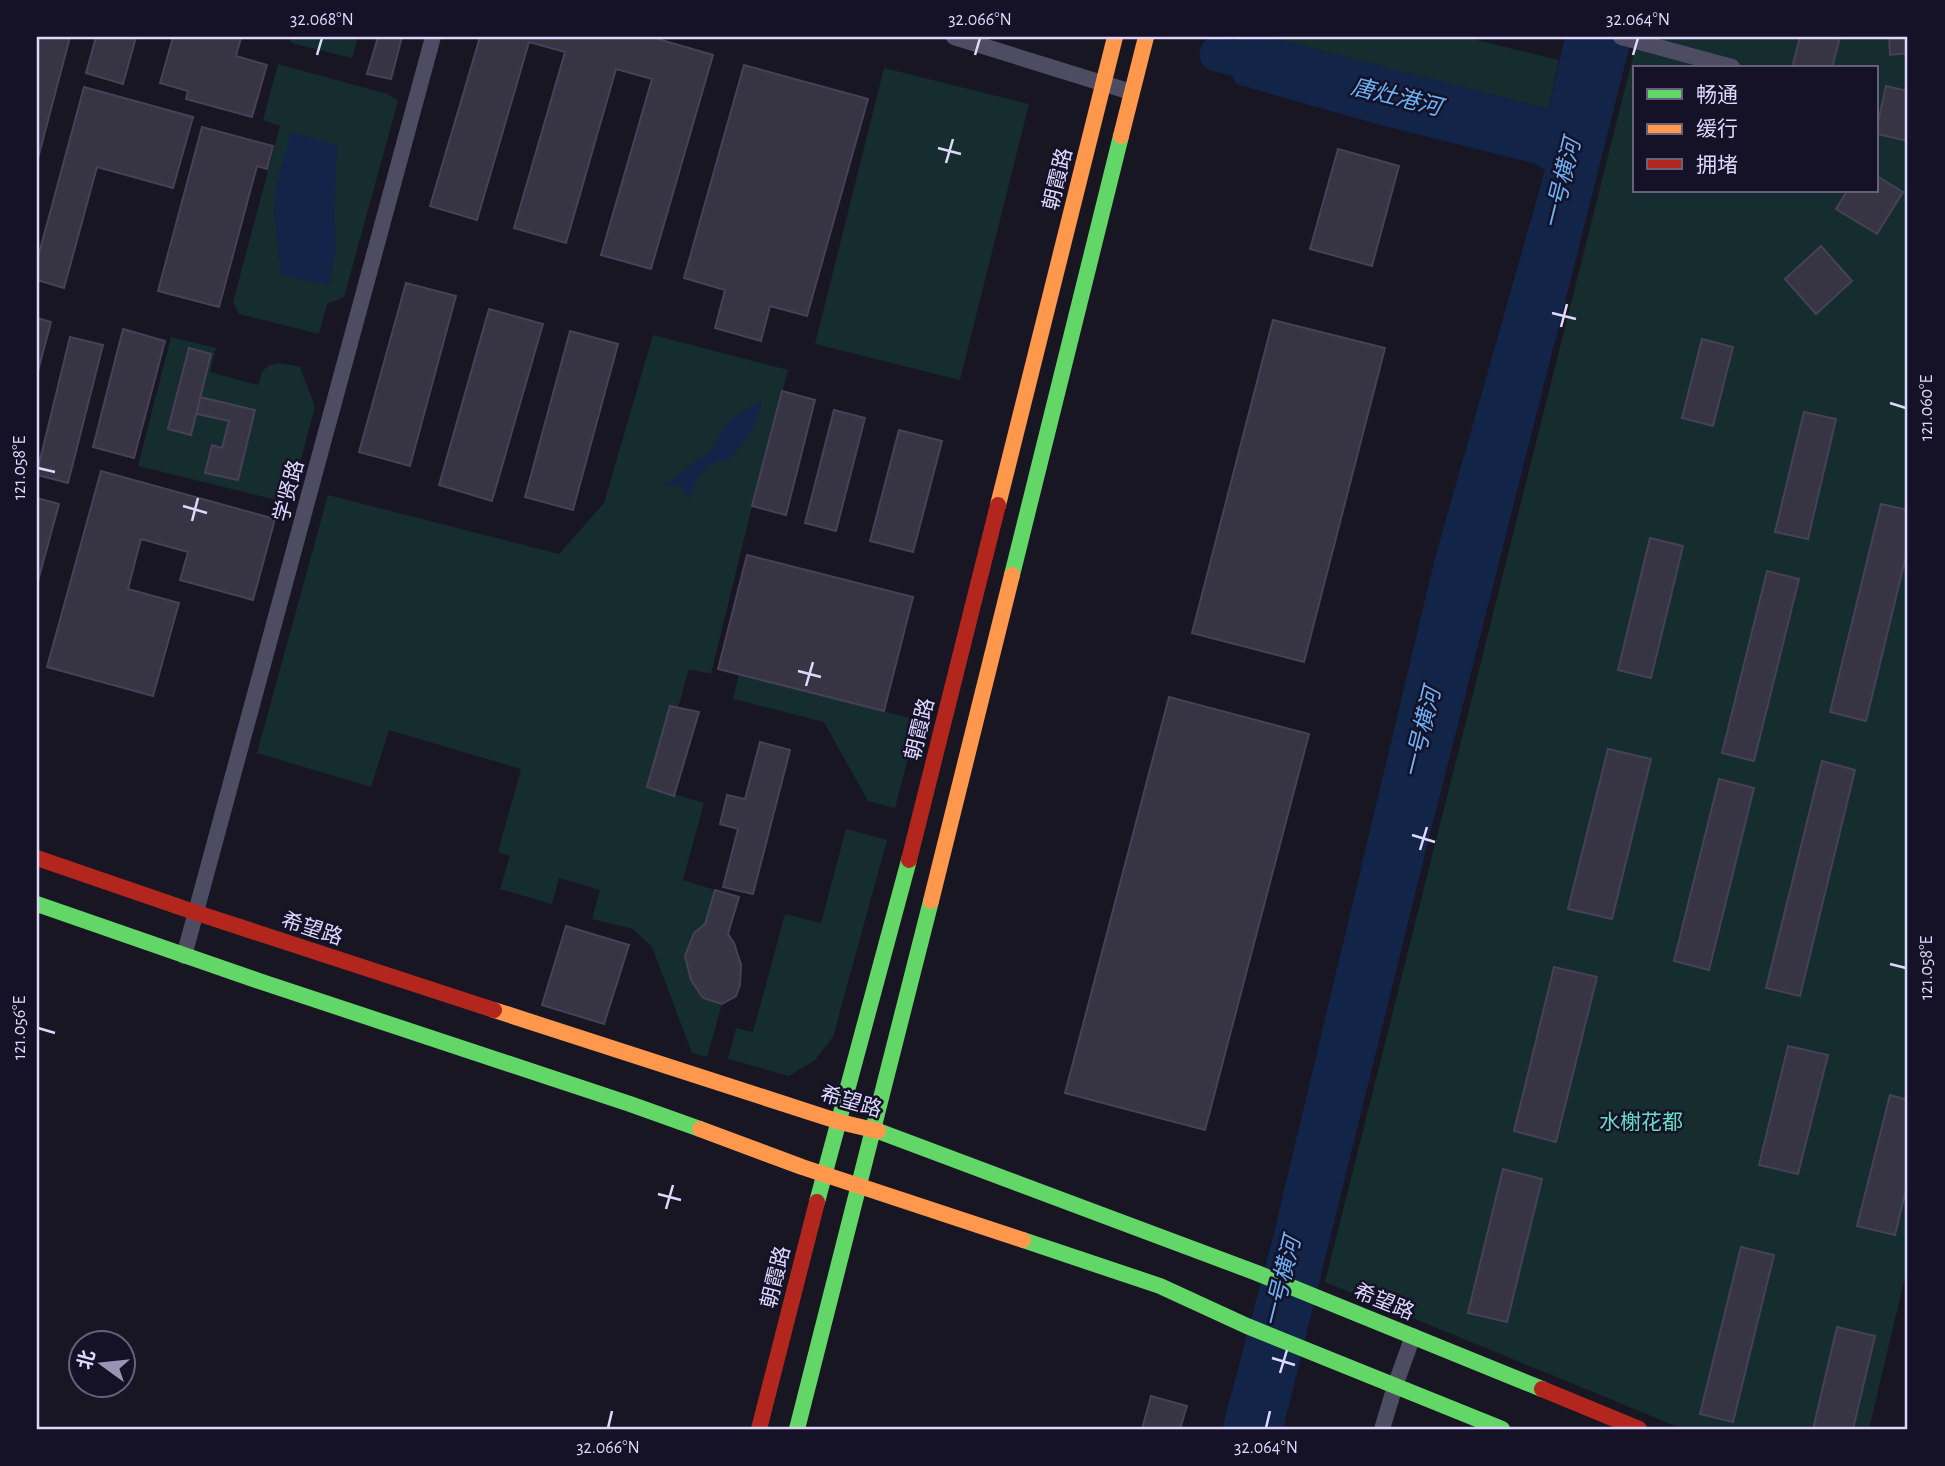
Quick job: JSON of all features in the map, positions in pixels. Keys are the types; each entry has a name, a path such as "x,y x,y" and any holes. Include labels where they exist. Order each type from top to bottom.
{"main road":[{"name":"朝霞路","path":"759,1429 916,833 1115,37"},
{"path":"797,1429 1146,37"},
{"name":"希望路","path":"37,858 197,913 840,1122 874,1130 1257,1273 1639,1429"},
{"path":"37,904 184,956 672,1118 824,1175 1160,1286 1247,1325 1502,1429"}],"street":[{"name":"学贤路","path":"184,956 433,37"},
{"path":"954,37 1131,92"},
{"path":"1621,37 1728,66"},
{"path":"1382,1429 1413,1336"}],"green space":[{"path":"288,37 358,37 352,58 292,43"},
{"path":"1267,37 1464,37 1559,60 1548,109"},
{"name":"水榭花都","path":"1638,37 1908,37 1908,1264 1869,1429 1683,1429 1325,1282"},
{"path":"278,64 388,94 398,101 344,297 327,304 319,334 239,314 233,302 280,126 263,120"},
{"path":"884,68 1029,104 960,380 815,344"},
{"path":"653,335 788,370 711,674 689,669 678,708 670,706 647,786 704,803 683,880 715,890 705,924 694,933 685,956 691,980 702,998 722,1004 707,1057 692,1053 652,947 633,929 592,919 600,890 559,878 552,904 500,889 510,856 498,852 521,769 389,730 371,787 257,753 328,495 559,554 604,503"},
{"path":"171,337 216,348 210,372 258,385 262,373 269,366 279,364 300,367 315,407 289,503 138,466"},
{"path":"739,674 918,720 895,808 868,801 824,722 733,699"},
{"path":"846,829 887,840 833,1037 815,1060 789,1076 728,1059 736,1028 753,1032 785,914 821,923"}],"water":[{"name":"一号横河","path":"1239,37 1267,37 1548,109 1565,37 1632,37 1283,1429 1222,1429 1273,1237 1435,558 1545,170 1536,164 1380,125 1236,84 1223,55"},
{"path":"291,132 337,146 334,216 336,245 329,286 281,275 274,213 276,187"},
{"path":"762,400 754,426 745,440 727,461 711,464 701,472 689,499 682,487 665,485 711,450 727,422"}],"building":[{"path":"37,37 70,37 37,162"},
{"path":"96,37 136,37 123,84 86,73"},
{"path":"173,37 241,38 236,56 267,65 252,117 186,99 188,91 160,83"},
{"path":"378,37 402,37 391,79 367,74"},
{"path":"480,37 651,37 713,55 651,269 601,255 652,79 616,69 566,243 514,228 565,52 529,42 477,220 430,206"},
{"path":"1800,37 1840,37 1833,66 1793,66"},
{"path":"1889,37 1908,37 1908,53 1890,55"},
{"path":"744,65 868,99 807,316 770,306 761,341 715,328 725,290 684,278"},
{"path":"1886,86 1908,91 1908,141 1878,134"},
{"path":"84,87 193,117 173,188 97,167 64,288 37,280 37,261"},
{"path":"202,127 273,146 267,169 257,166 219,307 158,291"},
{"path":"1338,149 1399,166 1372,266 1310,249"},
{"path":"1878,177 1903,192 1877,234 1836,209 1846,192 1878,192"},
{"path":"1821,246 1852,281 1816,314 1785,279"},
{"path":"406,283 456,296 410,466 359,452"},
{"path":"489,309 543,324 492,501 439,485"},
{"path":"37,318 51,322 38,371 37,371"},
{"path":"1273,320 1385,348 1304,662 1192,633"},
{"path":"123,329 165,341 134,458 93,447"},
{"path":"570,331 618,344 573,510 525,497"},
{"path":"70,337 103,345 68,483 37,475 37,472"},
{"path":"1702,339 1733,347 1713,426 1682,418"},
{"path":"189,348 211,354 191,435 168,429"},
{"path":"782,391 815,400 786,515 752,506"},
{"path":"200,397 255,410 238,480 205,473 212,445 222,448 229,421 197,414"},
{"path":"834,410 865,418 836,531 805,523"},
{"path":"1804,412 1836,419 1808,539 1775,532"},
{"path":"899,430 942,441 913,552 870,541"},
{"path":"101,471 275,519 253,600 180,580 188,552 141,539 128,589 179,603 153,696 47,667"},
{"path":"37,498 59,504 38,581 37,581"},
{"path":"1881,504 1908,510 1908,548 1866,721 1830,712"},
{"path":"1650,538 1683,546 1651,678 1618,670"},
{"path":"747,555 913,597 884,711 718,669"},
{"path":"1767,571 1799,579 1754,761 1722,753"},
{"path":"1169,697 1309,734 1205,1130 1065,1093"},
{"path":"670,706 699,712 674,796 647,787"},
{"path":"760,742 790,750 753,894 723,887 738,829 720,824 727,795 745,799"},
{"path":"1608,749 1651,759 1612,919 1568,909"},
{"path":"1822,761 1855,770 1800,996 1766,988"},
{"path":"1719,779 1754,788 1709,970 1674,961"},
{"path":"715,890 739,897 728,934 741,965 740,985 736,996 722,1004 703,998 691,980 685,956 694,933 705,924"},
{"path":"566,926 629,945 604,1024 542,1005"},
{"path":"1554,967 1597,977 1556,1142 1514,1131"},
{"path":"1788,1046 1828,1055 1798,1174 1759,1165"},
{"path":"1890,1095 1908,1100 1908,1181 1895,1235 1857,1226"},
{"path":"1503,1169 1542,1179 1507,1322 1468,1313"},
{"path":"1741,1247 1774,1255 1733,1422 1700,1414"},
{"path":"1837,1327 1875,1336 1853,1429 1813,1429"},
{"path":"1151,1396 1187,1406 1180,1429 1142,1429"}],"waterway":[{"name":"唐灶港河","path":"1217,54 1268,67"}],"traffic: fast":[{"path":"1012,575 1121,136"},
{"path":"817,1202 909,860"},
{"path":"797,1429 931,901"},
{"path":"37,904 700,1129"},
{"path":"878,1131 1257,1273 1542,1389"},
{"path":"1023,1240 1160,1286 1247,1326 1502,1429"}],"traffic: slow":[{"path":"998,505 1115,37"},
{"path":"1121,136 1146,37"},
{"path":"931,901 1012,575"},
{"path":"494,1010 840,1122 878,1131"},
{"path":"700,1129 802,1167 1023,1240"}],"traffic: jam":[{"path":"909,860 998,505"},
{"path":"37,858 494,1010"},
{"path":"759,1429 817,1202"},
{"path":"1542,1389 1639,1429"}]}
